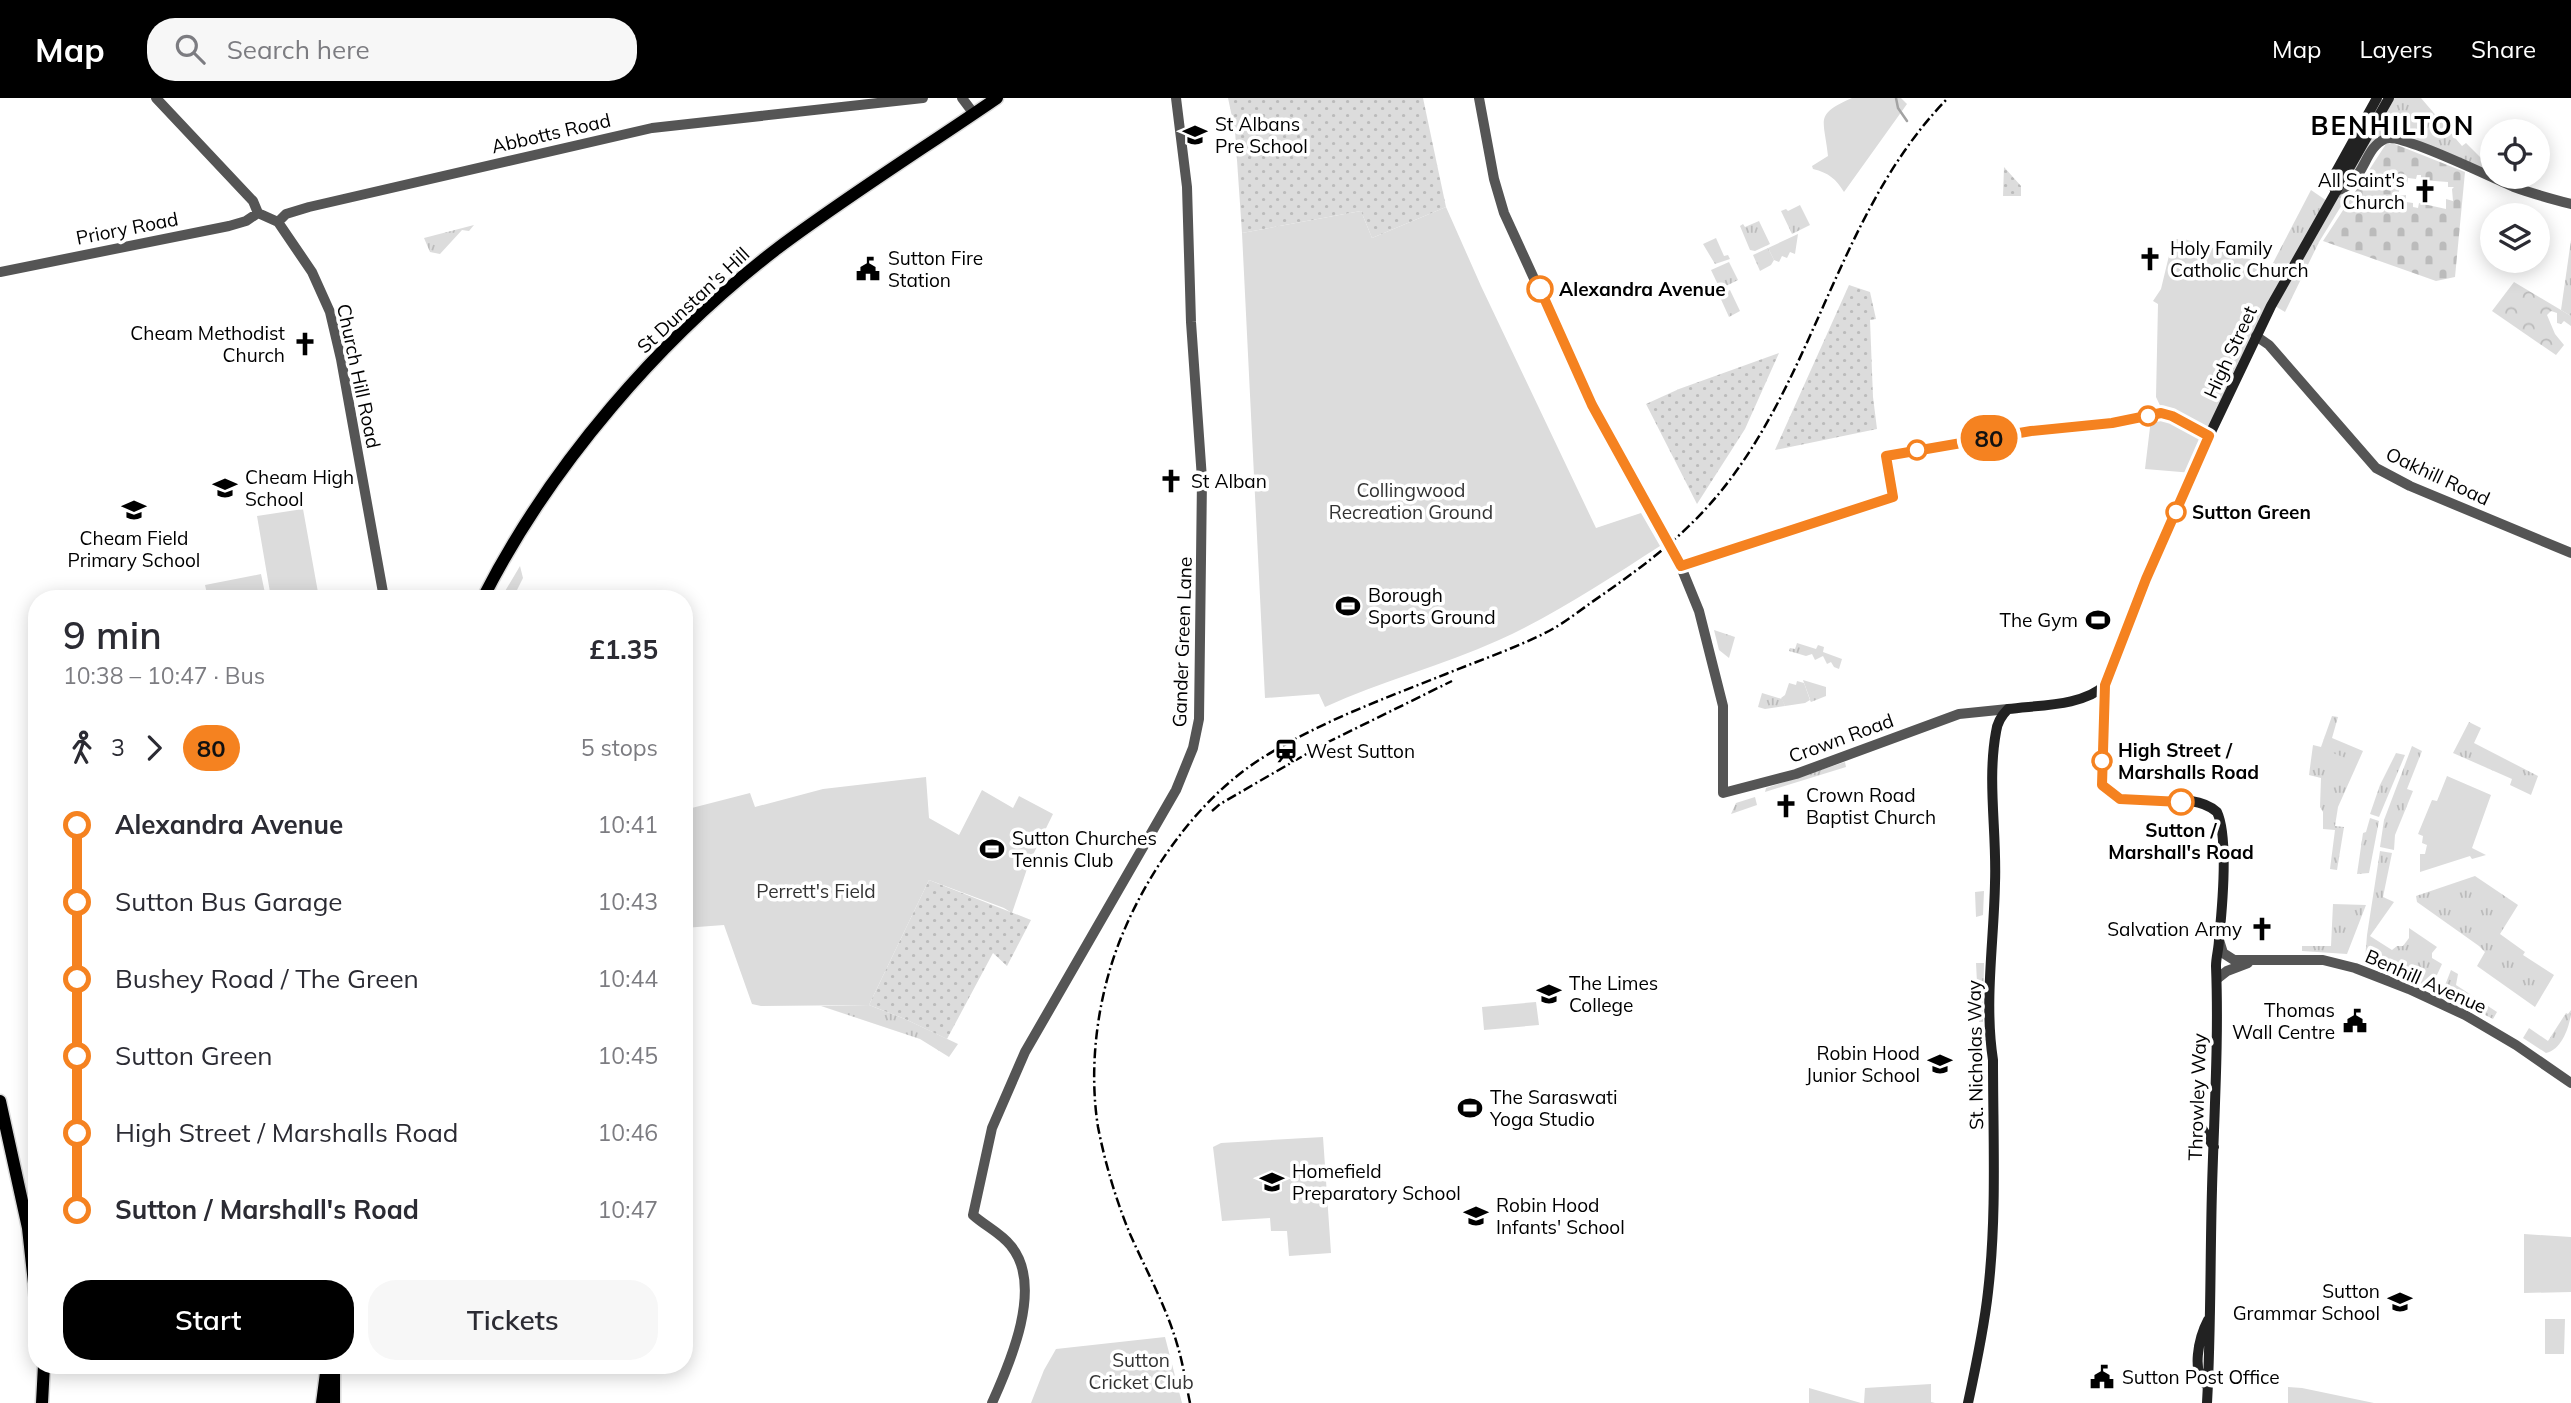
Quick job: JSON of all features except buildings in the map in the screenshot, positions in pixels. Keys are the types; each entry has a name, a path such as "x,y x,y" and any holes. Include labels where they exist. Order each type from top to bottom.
{"main road":[{"name":"St Dunstan's Hill","path":"488,590 531,517 583,445 637,381 689,326 776,250 834,207 997,98"},
{"path":"2335,191 2333,181 2336,172 2377,98"},
{"path":"2335,191 2389,98"},
{"name":"High Street","path":"2201,803 2120,799 2102,785 2105,685 2146,579 2256,336 2335,191"},
{"name":"Crown Road","path":"2008,709 2082,699 2096,694 2105,685"},
{"path":"2082,699 2102,709 2103,720"},
{"name":"St. Nicholas Way","path":"1968,1403 1982,1337 1991,1245 1991,944 1996,883 1994,773 1996,731 2008,709"},
{"name":"Throwley Way","path":"2201,803 2217,812 2221,827 2222,914 2216,964 2218,978 2207,1403"},
{"path":"0,1101 28,1228"},
{"path":"2202,1127 2214,1147"},
{"path":"42,1403 44,1374"},
{"path":"322,1403 326,1374"},
{"path":"334,1374 334,1403"}],"street":[{"path":"156,98 253,201 258,213 278,222"},
{"name":"Abbotts Road","path":"278,222 286,214 309,207 652,128 923,98"},
{"path":"962,98 974,114"},
{"name":"Gander Green Lane","path":"992,1403 1017,1339 1022,1319 1024,1281 1023,1270 1011,1246 973,1215 992,1128 1025,1052 1176,790 1193,748 1199,719 1202,479 1191,322 1187,187 1176,98"},
{"name":"Crown Road","path":"1479,98 1494,179 1504,213 1587,394 1681,566 1699,611 1723,706 1723,793 1796,774 1944,719 1970,712 2008,709"},
{"path":"2335,191 2350,186 2377,146 2386,138 2393,138 2417,145 2515,187 2571,204"},
{"name":"Priory Road","path":"0,272 229,226 246,221 258,213"},
{"name":"Church Hill Road","path":"278,222 312,272 330,312 383,590"},
{"name":"Oakhill Road","path":"2256,336 2269,345 2376,468 2410,486 2571,553"},
{"path":"1970,712 1987,714 1993,720 1996,731"},
{"name":"Benhill Avenue","path":"2219,939 2223,953 2228,957 2251,962 2323,960 2355,968 2410,989 2465,1015 2516,1045 2571,1083"},
{"name":"Benhill Avenue","path":"2218,978 2230,969 2251,962"}],"green space":[{"path":"1228,98 1423,98 1446,207 1372,238 1361,211 1242,233 1235,131"},
{"path":"1852,98 1901,98 1907,104 1844,192 1831,177 1812,166 1828,156 1824,119 1832,109"},
{"path":"2391,98 2421,98 2462,146 2466,143 2480,157 2480,172 2385,137 2349,184 2351,166"},
{"path":"2392,143 2465,172 2455,277 2436,281 2323,241 2386,144","holes":["2417,175 2421,175 2421,180 2448,182 2448,187 2454,187 2453,201 2446,199 2446,209 2419,203 2418,208 2413,207 2413,203 2406,202 2406,195 2398,196 2398,183 2407,185 2408,178 2416,179"]},
{"path":"2004,167 2021,186 2021,196 2003,196"},
{"path":"2348,189 2348,195 2319,242 2285,312 2275,306 2336,193"},
{"path":"2311,190 2327,201 2290,269 2273,263"},
{"path":"1800,205 1810,225 1792,234 1781,211 1788,211"},
{"name":"Collingwood Recreation Ground","path":"1446,207 1596,528 1641,513 1660,546 1541,619 1456,658 1325,707 1319,694 1265,698 1242,233 1361,211 1372,238"},
{"path":"1759,221 1770,244 1755,251 1750,250 1740,226 1743,224 1745,227"},
{"path":"474,225 469,231 462,230 440,254 430,252 424,238"},
{"path":"1798,234 1795,254 1790,252 1787,258 1782,256 1779,262 1774,260 1768,248"},
{"path":"1716,238 1724,256 1728,255 1730,259 1715,264 1703,244"},
{"name":"Sutton Green","path":"2173,239 2184,239 2288,271 2193,473 2145,469 2151,419 2162,418 2164,414 2156,397 2158,304 2153,301 2161,289"},
{"path":"2571,240 2571,316 2561,310"},
{"path":"1768,248 1774,260 1760,271 1753,255"},
{"path":"1729,262 1738,280 1720,289 1711,270"},
{"path":"2514,282 2571,316 2571,326 2564,321 2557,323 2557,313 2551,311 2547,315 2555,334 2564,345 2556,355 2492,311"},
{"path":"1849,285 1870,292 1876,319 1870,320 1877,429 1775,450"},
{"path":"1730,290 1740,311 1729,317 1719,295"},
{"path":"1779,353 1745,429 1697,504 1646,404 1679,389"},
{"path":"303,509 318,590 270,590 257,516"},
{"path":"520,566 523,578 517,590 506,590"},
{"path":"261,574 264,590 206,590 205,585"},
{"path":"1714,630 1735,637 1729,658 1719,650"},
{"path":"1797,643 1816,649 1818,645 1824,647 1823,652 1842,659 1839,669 1831,662 1827,664 1823,656 1815,660 1812,654 1806,656 1789,651 1790,648 1795,649"},
{"path":"1803,680 1826,687 1826,696 1811,702"},
{"path":"1797,681 1804,683 1810,700 1785,706 1781,698 1785,695 1789,683 1796,685"},
{"path":"1762,693 1782,699 1785,706 1765,709 1758,707"},
{"path":"2332,716 2338,717 2332,738 2363,751 2338,807 2335,826 2344,827 2337,870 2330,869 2335,830 2323,829 2323,812 2320,807 2321,778 2309,775 2313,745 2321,747"},
{"path":"2469,722 2481,728 2474,743 2538,776 2531,795 2510,785 2512,779 2453,753"},
{"path":"2412,746 2422,751 2407,789 2413,791 2395,835 2394,850 2380,847 2384,820"},
{"path":"2333,753 2353,761 2347,775 2327,767"},
{"path":"2396,753 2405,755 2379,817 2370,814 2380,785"},
{"path":"1845,762 1846,767 1765,792 1766,788"},
{"path":"2447,776 2491,795 2472,848 2486,855 2472,859 2470,856 2420,872 2420,854 2425,854 2427,845 2422,843 2423,836 2418,834 2432,800 2437,801"},
{"name":"Perrett's Field","path":"926,777 929,818 959,835 982,790 1013,808 1019,796 1053,814 1029,863 1012,913 929,880 869,1005 752,1004 724,925 693,927 693,808 750,793 755,807 823,789"},
{"path":"1755,797 1757,805 1731,814 1736,803"},
{"path":"2370,818 2379,821 2369,873 2357,874 2363,833 2366,832"},
{"path":"2380,851 2392,853 2383,897 2394,902 2370,936 2392,950 2403,946 2409,938 2409,928 2437,947 2432,958 2442,964 2431,988 2365,960"},
{"path":"2475,876 2518,905 2500,934 2525,952 2523,955 2554,975 2535,1007 2477,966 2485,952 2479,946 2417,902 2416,896"},
{"path":"929,880 1031,920 1007,966 993,953 947,1039 869,1005"},
{"path":"1984,891 1983,915 1976,917 1975,892"},
{"path":"2333,904 2366,905 2347,954 2302,951 2302,946 2331,946"},
{"path":"1976,963 1984,963 1983,1022 1979,1022"},
{"path":"2451,970 2458,974 2456,985 2497,1012 2493,1019 2442,993"},
{"path":"1536,1002 1539,1025 1484,1030 1482,1007"},
{"path":"869,1005 958,1044 949,1057 920,1039 821,1006"},
{"path":"2571,1010 2564,1036 2552,1051 2546,1053 2523,1038 2529,1028 2548,1041 2566,1013"},
{"path":"1323,1137 1331,1253 1289,1256 1287,1231 1271,1231 1270,1218 1222,1221 1213,1147 1221,1143"},
{"path":"2524,1234 2571,1237 2571,1292 2524,1293"},
{"path":"2545,1319 2565,1319 2564,1354 2545,1354"},
{"name":"Sutton Cricket Club","path":"1165,1337 1182,1403 1031,1403 1056,1349"},
{"path":"1931,1384 1931,1402 1935,1403 1864,1403 1865,1388"},
{"path":"2288,1387 2302,1388 2374,1403 2288,1403"},
{"path":"1809,1388 1861,1403 1809,1403"}],"waterway":[{"path":"1896,98 1898,108 1907,121"}],"railway":[{"path":"1190,1403 1172,1330 1116,1195 1101,1141 1095,1103 1095,1053 1101,1004 1114,956 1147,884 1197,815 1216,794 1259,760 1304,734 1351,712 1549,631 1644,564 1693,522 1734,475 1767,423 1875,198 1908,146 1948,98"},
{"path":"1212,811 1322,745 1452,681"}],"bus line":[{"name":"80","path":"1540,289 1592,405 1681,566 1893,497 1886,456 2031,431 2112,423 2161,413 2209,436 2146,579 2105,685 2102,785 2120,799 2181,802"}],"place":[{"name":"St Albans Pre School","path":"1195,135"},
{"name":"All Saint's Church","path":"2425,191"},
{"name":"Holy Family Catholic Church","path":"2150,259"},
{"name":"Sutton Fire Station","path":"868,269"},
{"name":"Alexandra Avenue","path":"1540,289"},
{"name":"Cheam Methodist Church","path":"305,344"},
{"name":"St Alban","path":"1171,481"},
{"name":"Cheam High School","path":"225,488"},
{"name":"Cheam Field Primary School","path":"134,510"},
{"name":"Sutton Green","path":"2176,512"},
{"name":"Borough Sports Ground","path":"1348,606"},
{"name":"The Gym","path":"2098,620"},
{"name":"West Sutton","path":"1286,751"},
{"name":"High Street / Marshalls Road","path":"2102,761"},
{"name":"Sutton / Marshall's Road","path":"2181,802"},
{"name":"Crown Road Baptist Church","path":"1786,806"},
{"name":"Sutton Churches Tennis Club","path":"992,849"},
{"name":"Salvation Army","path":"2262,929"},
{"name":"The Limes College","path":"1549,994"},
{"name":"Thomas Wall Centre","path":"2355,1021"},
{"name":"Robin Hood Junior School","path":"1940,1064"},
{"name":"The Saraswati Yoga Studio","path":"1470,1108"},
{"name":"Homefield Preparatory School","path":"1272,1182"},
{"name":"Robin Hood Infants' School","path":"1476,1216"},
{"name":"Sutton Grammar School","path":"2400,1302"},
{"name":"Sutton Post Office","path":"2102,1377"}],"district":[{"name":"BENHILTON","path":"2393,125"}]}
